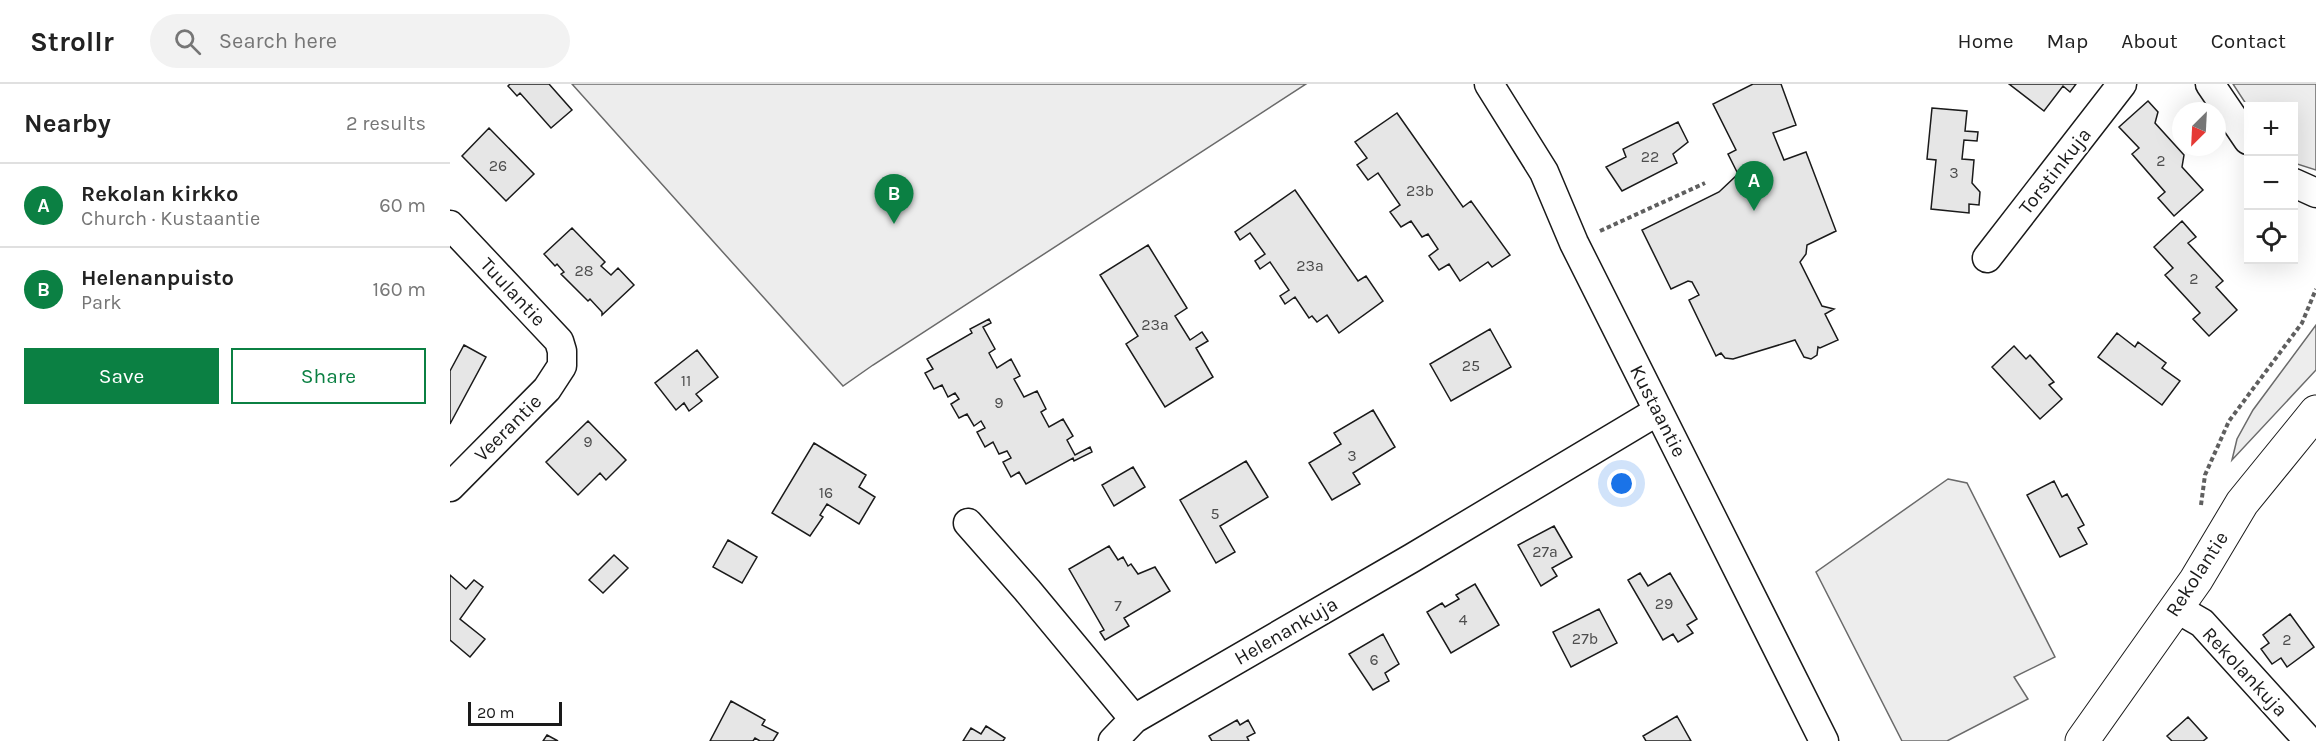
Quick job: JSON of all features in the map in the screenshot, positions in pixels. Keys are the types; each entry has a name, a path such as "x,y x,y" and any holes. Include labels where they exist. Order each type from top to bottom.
{"main road":[{"name":"Rekolantie","path":"2082,741 2196,580 2242,502 2316,412"}],"street":[{"name":"Kustaantie","path":"1489,84 1544,172 1574,243 1824,741"},
{"name":"Torstinkuja","path":"1987,258 2122,84"},
{"path":"2210,84 2244,134"},
{"path":"2298,185 2316,193"},
{"name":"Tuulantie","path":"450,225 559,341 562,366"},
{"name":"Veerantie","path":"450,487 547,389 562,366"},
{"name":"Helenankuja","path":"1113,741 1134,719 1412,558 1658,411"},
{"path":"968,523 1134,719"},
{"name":"Rekolankuja","path":"2176,608 2202,623 2308,741"}],"path":[{"path":"1574,243 1705,183"},
{"path":"2201,507 2205,475 2229,421 2302,323 2316,289"}],"shaded area":[{"path":"572,84 1306,84 843,386"},
{"path":"2233,84 2316,84 2316,170 2298,164 2298,102 2245,102"},
{"path":"2316,325 2316,370 2232,460 2237,439 2253,410"},
{"path":"1948,479 1967,483 2055,657 2014,677 2028,699 1947,741 1902,741 1816,572"}],"building":[{"path":"510,84 549,84 572,110 551,128 520,93 517,96 508,86"},
{"path":"1753,84 1781,84 1796,125 1773,133 1784,160 1806,152 1836,231 1807,245 1806,254 1800,262 1822,306 1834,309 1825,314 1838,340 1818,347 1817,355 1811,359 1804,357 1795,340 1733,359 1725,358 1721,353 1716,356 1689,300 1699,295 1692,282 1688,281 1671,289 1642,230 1719,192 1738,174 1728,154 1736,150 1713,104"},
{"path":"2009,84 2076,84 2070,92 2063,86 2044,111"},
{"path":"2148,101 2158,112 2155,123 2172,142 2172,156 2184,156 2182,167 2203,190 2174,216 2158,198 2165,192 2132,154 2139,148 2119,127"},
{"path":"1932,108 1967,111 1965,131 1978,132 1977,141 1964,140 1962,159 1974,160 1972,183 1980,192 1979,205 1969,204 1969,213 1931,209 1936,160 1927,159"},
{"path":"1397,113 1463,207 1471,201 1510,255 1492,267 1488,262 1460,281 1449,264 1439,270 1429,256 1438,249 1428,234 1422,237 1411,221 1401,227 1390,212 1400,205 1378,173 1368,180 1357,165 1367,158 1355,142"},
{"path":"1678,122 1688,142 1673,154 1677,163 1622,191 1606,167 1626,157 1623,149"},
{"path":"489,128 534,174 506,201 462,156"},
{"path":"1295,190 1358,281 1366,276 1383,301 1339,333 1327,315 1317,322 1312,316 1309,318 1295,297 1285,304 1280,296 1289,290 1270,262 1260,269 1255,261 1265,254 1250,233 1240,240 1235,232"},
{"path":"2182,221 2196,237 2188,243 2223,281 2216,287 2237,310 2209,336 2193,319 2200,313 2165,275 2173,268 2154,247"},
{"path":"572,228 605,262 601,266 611,275 618,268 634,285 602,315 590,299 588,301 561,274 564,272 557,264 555,266 544,254"},
{"path":"1148,245 1187,308 1175,316 1190,340 1202,332 1208,341 1196,348 1213,377 1165,407 1126,344 1138,336 1100,275"},
{"path":"989,319 991,323 983,327 995,349 989,353 997,368 1011,359 1020,376 1014,379 1024,397 1037,391 1046,409 1041,412 1049,427 1063,419 1073,436 1067,440 1075,455 1090,447 1092,452 1074,461 1073,458 1026,484 1019,472 1011,477 1003,462 1011,458 1007,451 999,454 993,442 985,447 977,432 985,428 981,421 974,426 967,414 959,418 951,404 959,399 955,393 948,397 942,385 934,389 925,373 933,369 927,359 972,333 970,329"},
{"path":"1490,329 1511,367 1451,401 1430,364"},
{"path":"2117,333 2135,347 2138,342 2166,363 2162,368 2180,381 2162,405 2098,357"},
{"path":"464,345 486,357 450,424 450,371"},
{"path":"2014,346 2026,359 2030,355 2054,382 2049,385 2062,399 2040,419 1992,367"},
{"path":"697,350 718,377 696,394 702,401 689,411 684,403 676,410 655,383"},
{"path":"1373,410 1395,447 1353,473 1360,484 1332,500 1309,463 1341,444 1334,433"},
{"path":"588,421 626,460 606,480 600,473 578,495 546,462"},
{"path":"814,443 866,475 859,487 875,497 859,524 827,504 820,515 823,517 810,536 772,513"},
{"path":"1246,461 1268,497 1220,526 1235,552 1216,563 1180,500"},
{"path":"1133,467 1145,487 1114,506 1102,485"},
{"path":"2054,481 2062,497 2067,494 2084,525 2078,528 2087,544 2060,557 2027,495"},
{"path":"1554,526 1572,557 1552,568 1557,576 1541,586 1518,545"},
{"path":"728,540 757,557 742,583 713,567"},
{"path":"1109,546 1118,560 1123,557 1128,566 1131,564 1138,574 1155,567 1170,591 1124,618 1129,626 1105,640 1100,632 1104,630 1069,569"},
{"path":"614,555 628,568 603,593 589,580"},
{"path":"1640,573 1648,586 1670,573 1697,619 1687,625 1693,633 1678,642 1673,634 1663,640 1628,580"},
{"path":"450,575 466,589 474,580 483,587 460,619 485,639 470,657 450,640"},
{"path":"1475,584 1499,625 1451,653 1427,612 1442,603 1445,607 1459,599 1456,595"},
{"path":"1599,609 1617,643 1571,667 1553,632"},
{"path":"2290,614 2314,647 2287,667 2281,658 2272,664 2261,649 2269,643 2263,635"},
{"path":"1383,634 1399,664 1385,673 1389,681 1373,690 1349,654"},
{"path":"731,701 765,720 762,725 778,733 773,741 760,741 755,738 753,741 710,741"},
{"path":"1677,716 1691,741 1646,741 1643,736"},
{"path":"2188,717 2207,738 2203,741 2172,741 2167,736"},
{"path":"1237,720 1240,725 1248,720 1255,733 1247,737 1249,741 1212,741 1209,736"},
{"path":"986,726 1005,738 1003,741 963,741 971,728 981,734"},
{"path":"547,735 558,741 543,741"}],"place":[{"name":"Rekolan kirkko","path":"1754,211"},
{"name":"Helenanpuisto","path":"894,224"}]}
